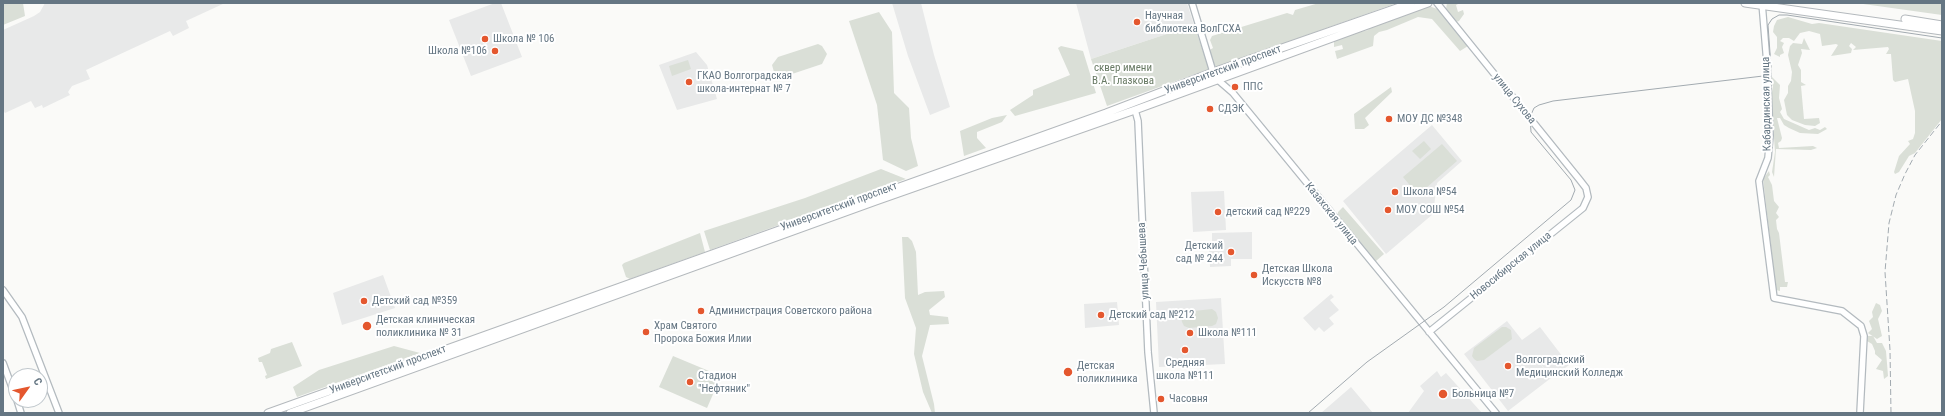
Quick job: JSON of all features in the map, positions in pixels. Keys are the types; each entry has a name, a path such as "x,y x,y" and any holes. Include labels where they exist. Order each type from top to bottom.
{"highway":[{"name":"Университетский проспект","path":"290,413 1042,139 1213,72 1411,3"},
{"name":"Университетский проспект","path":"268,413 276,412 1042,139 1135,110 1428,3"},
{"path":"1745,3 1942,25"},
{"path":"1778,3 1899,21 1942,30"}],"street":[{"name":"Казахская улица","path":"1192,3 1213,72 1218,80 1232,93 1496,413"},
{"name":"улица Сухова","path":"1437,3 1579,179 1586,188 1588,197"},
{"name":"Кабардинская улица","path":"1762,4 1767,64 1770,136 1768,158 1759,181 1774,298 1842,311 1861,326 1864,336 1860,413"},
{"name":"улица Чебышева","path":"1135,110 1138,122 1148,352 1154,413"},
{"name":"Новосибирская улица","path":"1430,332 1583,208 1588,197"},
{"path":"3,290 22,317 59,413"},
{"path":"3,363 8,377"}],"shaded area":[{"path":"45,3 225,3 186,21 189,28 173,36 170,31 86,70 90,79 72,86 68,92 70,95 43,108 42,105 35,108 31,101 5,113 3,110 3,30 34,16 40,12"},
{"name":"Школа № 106","path":"495,3 501,3 522,57 471,76 449,20"},
{"path":"892,3 921,3 934,55 950,107 930,115 908,56"},
{"path":"1076,3 1187,3 1194,25 1091,59"},
{"name":"ГКАО Волгоградская школа-интернат № 7","path":"696,52 707,65 717,99 677,110 659,65"},
{"name":"Школа №54","path":"1432,125 1462,161 1437,183 1433,214 1386,254 1343,201"},
{"name":"детский сад №229","path":"1224,191 1226,230 1193,232 1191,192"},
{"name":"Детский сад № 244","path":"1252,232 1252,259 1231,259 1231,266 1210,267 1209,245 1212,245 1212,233"},
{"name":"Детский сад №359","path":"383,275 395,308 342,325 333,293"},
{"path":"1331,294 1334,297 1330,300 1339,310 1329,318 1334,324 1324,332 1319,327 1315,331 1303,318"},
{"name":"Школа №111","path":"1221,298 1225,364 1159,367 1156,302"},
{"name":"Детский сад №212","path":"1117,302 1119,325 1085,328 1084,304"},
{"name":"Волгоградский Медицинский Колледж","path":"1507,321 1522,340 1540,327 1569,365 1552,378 1535,357 1551,378 1508,411 1464,354"},
{"name":"Больница №7","path":"1437,371 1441,377 1446,373 1482,413 1408,413 1424,391 1420,386"},
{"path":"1351,387 1373,413 1321,413"}],"green space":[{"path":"3,3 23,3 25,16 3,25"},
{"path":"1319,3 1397,3 1217,67 1212,65 1208,51 1213,48 1210,40 1212,36 1287,13 1293,15 1295,10"},
{"path":"1447,3 1460,3 1456,5 1458,12 1463,10 1464,14 1459,21 1456,22 1446,9"},
{"path":"1856,3 1942,3 1942,15"},
{"path":"1429,6 1440,10 1468,46 1460,51 1432,19 1418,17 1379,32 1374,36 1373,46 1337,59 1335,51 1343,49 1342,45 1334,47 1334,41 1347,35 1368,30 1370,27"},
{"path":"879,12 892,32 894,93 909,108 911,138 918,166 906,171 883,160 877,105 849,21"},
{"path":"1788,17 1812,24 1819,23 1942,41 1942,119 1915,153 1909,156 1899,172 1895,174 1894,172 1899,156 1910,144 1908,141 1913,139 1915,133 1915,111 1908,79 1895,82 1893,80 1891,54 1886,54 1889,49 1888,47 1853,50 1856,47 1851,43 1849,46 1852,49 1851,53 1831,56 1838,45 1822,46 1820,34 1809,31 1800,33 1794,41 1789,38 1783,38 1780,41 1784,43 1782,47 1784,53 1780,55 1780,57 1774,54 1777,48 1777,37 1773,32 1774,26 1777,20"},
{"name":"сквер имени В.А. Глазкова","path":"1194,25 1209,69 1107,106 1091,59"},
{"path":"1804,38 1810,50 1801,49 1802,53 1798,65 1801,70 1801,82 1806,85 1801,86 1804,119 1819,118 1820,123 1815,126 1805,125 1792,120 1787,115 1784,100 1788,93 1788,86 1791,81 1792,72 1788,55 1790,46 1793,43 1802,44"},
{"path":"818,44 822,46 827,54 822,64 783,77 774,72 772,65 778,57"},
{"path":"1061,46 1083,51 1096,93 1015,116 1010,110 1033,95 1033,90 1070,75 1058,48"},
{"path":"688,60 691,69 672,76 669,66"},
{"path":"1772,77 1780,85 1779,98 1782,109 1780,112 1784,119 1809,130 1815,128 1820,130 1825,127 1827,129 1818,134 1800,133 1784,125 1780,118 1777,118 1782,138 1778,143 1779,148 1813,146 1817,148 1811,150 1776,149 1774,177 1772,172 1775,152 1771,97 1773,86 1770,82"},
{"path":"1391,87 1392,92 1365,118 1369,125 1364,129 1355,129 1354,114"},
{"path":"1007,115 1002,122 977,132 977,138 986,148 964,156 960,131 992,118"},
{"path":"1424,141 1431,149 1420,159 1412,151"},
{"path":"1442,144 1457,161 1418,195 1403,177"},
{"path":"881,169 906,179 710,250 704,231 805,198"},
{"path":"1769,171 1770,175 1768,177 1772,185 1774,201 1779,207 1776,213 1779,217 1776,220 1777,229 1779,233 1785,282 1788,282 1787,287 1780,287 1780,291 1776,290 1763,179"},
{"path":"1343,207 1384,254 1376,261 1374,261 1338,215 1338,212"},
{"path":"700,233 705,252 630,279 626,277 622,265 624,263"},
{"path":"902,237 908,237 912,241 916,252 918,295 925,292 944,291 945,297 929,310 930,315 948,317 949,324 930,325 922,356 935,413 932,413 923,392 914,354 916,328 905,298"},
{"path":"1876,303 1880,305 1882,311 1878,319 1882,336 1877,339 1868,333 1872,329 1869,321 1873,317 1872,312"},
{"path":"1212,309 1216,312 1218,318 1216,324 1212,326 1189,328 1184,326 1181,316 1185,312"},
{"path":"1502,327 1506,327 1511,330 1512,339 1484,360 1477,361 1474,359 1472,356 1474,348"},
{"path":"1868,336 1873,336 1877,343 1882,343 1886,351 1888,376 1884,379 1883,371 1876,369 1882,360 1875,354 1872,344 1867,341"},
{"path":"292,342 302,366 266,379 265,376 267,375 262,362 259,362 258,358 270,353 271,349"},
{"path":"394,346 420,353 297,397 293,387 319,370"},
{"name":"Стадион \"Нефтяник\"","path":"673,356 721,376 707,408 659,387"}],"tram line":[{"path":"1308,413 1367,362 1444,307 1571,200 1575,190 1571,180 1531,132 1530,117 1534,108 1539,105 1553,101 1763,76 1768,73 1771,67 1768,25 1772,19 1779,15 1942,38"}],"railway":[{"path":"1891,413 1890,350 1885,272 1889,223 1896,195 1905,174 1915,155 1942,121"}],"place":[{"name":"Научная библиотека ВолГСХА","path":"1137,22"},
{"name":"Школа № 106","path":"485,39"},
{"name":"Школа №106","path":"495,51"},
{"name":"ГКАО Волгоградская школа-интернат № 7","path":"689,82"},
{"name":"ППС","path":"1235,87"},
{"name":"СДЭК","path":"1210,109"},
{"name":"МОУ ДС №348","path":"1389,119"},
{"name":"Школа №54","path":"1395,192"},
{"name":"МОУ СОШ №54","path":"1388,210"},
{"name":"детский сад №229","path":"1218,212"},
{"name":"Детский сад № 244","path":"1231,252"},
{"name":"Детская Школа Искусств №8","path":"1254,275"},
{"name":"Детский сад №359","path":"364,301"},
{"name":"Администрация Советского района","path":"701,311"},
{"name":"Детский сад №212","path":"1101,315"},
{"name":"Детская клиническая поликлиника № 31","path":"367,326"},
{"name":"Храм Святого Пророка Божия Илии","path":"646,332"},
{"name":"Школа №111","path":"1190,333"},
{"name":"Средняя школа №111","path":"1185,350"},
{"name":"Волгоградский Медицинский Колледж","path":"1508,366"},
{"name":"Детская поликлиника","path":"1068,372"},
{"name":"Стадион \"Нефтяник\"","path":"690,382"},
{"name":"Больница №7","path":"1443,394"},
{"name":"Часовня","path":"1161,399"}]}
